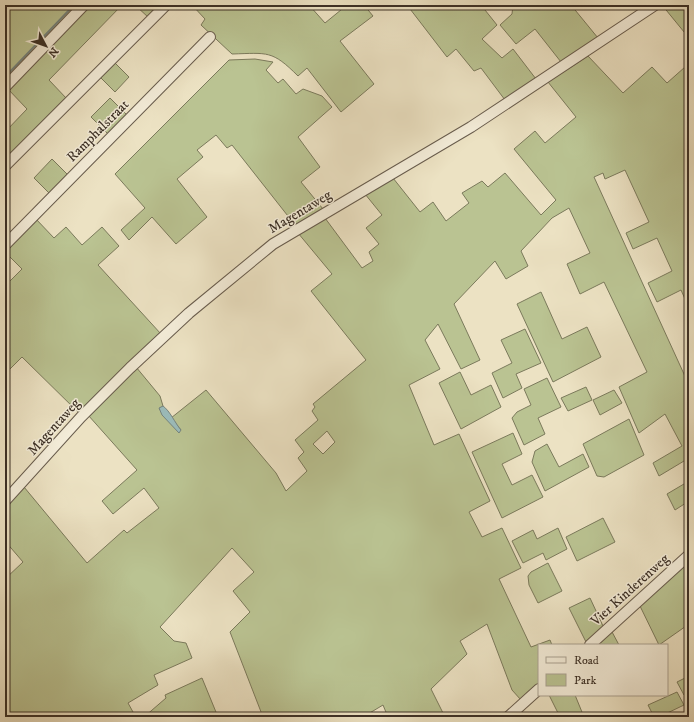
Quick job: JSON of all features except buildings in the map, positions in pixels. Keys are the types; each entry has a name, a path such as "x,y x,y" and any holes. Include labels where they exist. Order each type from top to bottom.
{"street":[{"path":"5,87 84,5"},
{"path":"5,166 166,5"},
{"name":"Magentaweg","path":"5,501 81,417 130,368 189,314 273,244 472,127 655,5"},
{"name":"Ramphalstraat","path":"5,244 210,37"},
{"name":"Vier Kinderenweg","path":"591,644 689,555"},
{"path":"508,717 538,690"}],"green space":[{"path":"5,5 81,5 5,83"},
{"path":"87,5 122,5 49,80 67,99 11,157 5,151 5,132 27,109 7,88"},
{"path":"135,5 162,5 149,18"},
{"path":"192,5 309,5 325,23 347,5 364,5 373,16 340,41 374,84 341,112 307,68 298,76 282,61 269,55 254,53 232,54 201,25 205,19"},
{"path":"407,5 481,5 497,25 482,39 502,58 513,49 536,79 505,100 481,68 474,71 456,49 447,57"},
{"path":"513,5 571,5 598,38 561,62 535,29 516,44 500,25 512,14"},
{"path":"662,5 689,5 689,38"},
{"path":"588,56 623,93 652,67 667,83 685,67 689,71 689,308 681,290 657,302 648,283 672,271 657,238 633,249 626,233 649,222 625,170 605,179 603,173 594,177 689,385 689,458 659,476 653,463 682,446 665,414 639,433 619,387 647,372 604,282 580,294 567,264 590,253 569,208 552,218 521,251 528,266 506,279 495,261 454,304 480,360 461,369 438,324 425,340 440,369 409,385 434,445 459,434 490,501 469,512 482,537 502,528 521,568 499,579 531,647 538,644 538,685 521,700 512,690 487,624 460,641 467,654 431,689 445,717 388,717 383,705 363,717 263,717 230,632 250,612 233,591 254,572 232,548 160,627 174,641 186,643 192,658 154,675 158,685 128,703 133,712 128,717 5,717 5,579 23,562 5,541 5,507 24,487 87,563 124,530 127,533 159,508 144,488 113,514 102,501 137,470 88,415 136,367 160,396 163,406 159,409 181,430 171,418 206,390 276,473 286,491 307,471 298,458 304,452 295,440 318,420 312,411 315,407 313,404 366,360 311,291 332,274 298,233 325,218 362,268 373,261 369,252 379,244 366,228 382,215 365,194 393,178 420,212 433,202 446,221 469,203 462,193 482,181 488,187 505,173 541,215 556,200 514,149 535,131 545,143 576,117 548,82","holes":["327,431 335,442 323,454 313,444"]},
{"path":"255,59 273,62 266,70 278,83 283,79 296,94 303,89 322,96 332,107 298,137 320,167 301,182 323,209 295,225 232,145 227,148 216,135 197,150 203,157 177,179 207,217 176,244 152,217 129,240 121,230 145,208 115,174 229,60"},
{"path":"113,61 129,77 115,92 99,76"},
{"path":"110,98 128,116 109,135 91,117"},
{"path":"52,159 69,176 51,195 34,178"},
{"path":"35,218 54,238 66,227 82,245 102,227 119,246 98,265 161,334 137,355 79,413 22,357 5,374 5,286 22,269 5,252 5,248"},
{"path":"541,292 562,339 587,327 601,357 553,382 517,304"},
{"path":"525,329 541,363 516,374 522,388 503,398 492,373 512,363 501,340"},
{"path":"460,372 471,395 491,385 501,407 461,429 439,383"},
{"path":"547,378 561,407 538,418 545,434 524,445 512,418 517,412 531,405 524,389"},
{"path":"586,387 592,400 568,411 561,398"},
{"path":"614,390 622,403 600,415 593,400"},
{"path":"629,419 644,455 604,477 597,476 583,444"},
{"path":"513,433 522,454 502,464 512,485 532,475 543,497 502,518 472,452"},
{"path":"547,444 559,467 583,454 589,467 545,491 532,462 535,451"},
{"path":"689,481 689,501 675,510 667,494"},
{"path":"603,518 615,542 577,561 566,537"},
{"path":"558,528 567,549 546,560 543,553 523,563 512,541 533,530 537,539"},
{"path":"689,559 689,624 659,644 639,604"},
{"path":"548,563 562,591 538,603 529,585 528,576 531,572"},
{"path":"590,598 603,626 602,629 587,644 569,608"},
{"path":"611,630 618,644 596,644"},
{"path":"550,640 552,644 539,644"},
{"path":"689,676 689,693 684,695 677,682"},
{"path":"202,678 218,717 144,717 166,698 165,695"},
{"path":"677,692 684,705 659,717 654,717 648,705"},
{"path":"550,696 575,696 584,717 560,717"}],"water":[{"path":"163,406 181,430 179,433 162,415 159,408"}],"waterway":[{"path":"5,77 74,5"}]}
